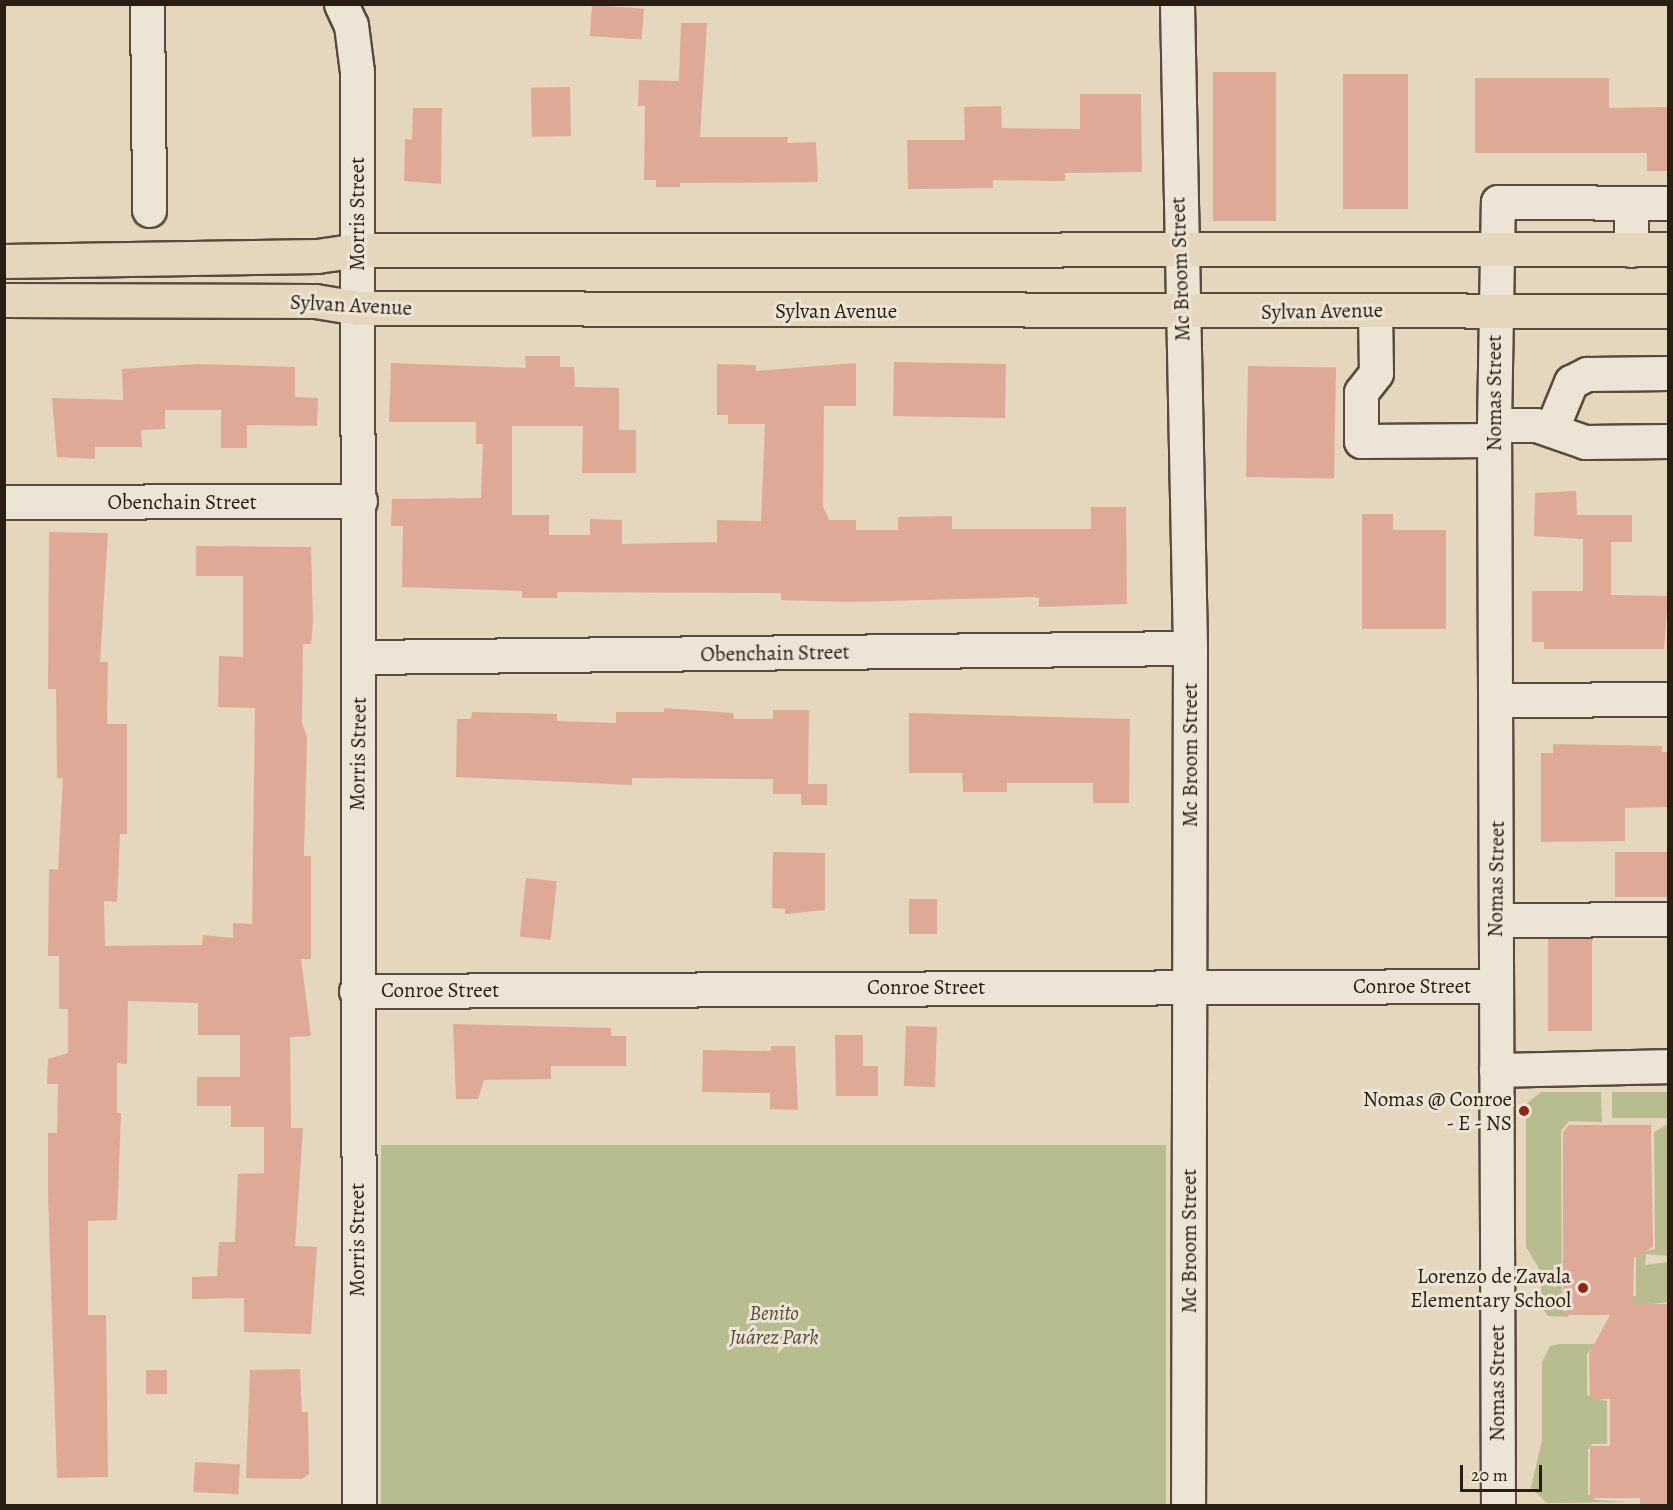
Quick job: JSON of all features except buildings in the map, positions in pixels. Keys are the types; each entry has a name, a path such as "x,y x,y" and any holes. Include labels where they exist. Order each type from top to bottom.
{"main road":[{"path":"4,261 317,256 358,250 1178,254 1668,249"},
{"name":"Sylvan Avenue","path":"4,300 315,301 358,308 1181,313 1376,310 1668,311"}],"street":[{"path":"147,4 149,210"},
{"name":"Morris Street","path":"341,4 351,25 357,72 360,501 356,991 359,1506"},
{"name":"Mc Broom Street","path":"1177,4 1178,254 1190,648 1188,1506"},
{"name":"Nomas Street","path":"1498,1506 1497,700 1494,432 1498,202 1631,202"},
{"path":"1631,250 1631,202 1668,203"},
{"path":"1376,310 1376,373 1361,392 1361,441 1552,429 1585,442 1668,441"},
{"path":"1552,429 1571,382 1587,374 1668,373"},
{"name":"Obenchain Street","path":"4,502 360,501"},
{"name":"Obenchain Street","path":"359,657 1190,648"},
{"path":"1497,700 1668,699"},
{"path":"1497,920 1668,919"},
{"name":"Conroe Street","path":"356,991 1496,986"},
{"path":"1496,1070 1668,1066"}],"green space":[{"path":"1541,1092 1601,1092 1602,1122 1569,1121 1561,1131 1562,1309 1569,1317 1548,1316 1542,1308 1540,1270 1526,1247 1526,1104"},
{"path":"1612,1092 1668,1092 1668,1118 1612,1118"},
{"path":"1668,1124 1668,1256 1646,1254 1645,1265 1668,1262 1668,1302 1629,1307 1616,1296 1636,1296 1636,1254 1655,1249 1654,1132"},
{"name":"Benito Juárez Park","path":"381,1145 1166,1145 1166,1505 381,1505"},
{"path":"1596,1344 1587,1354 1587,1395 1607,1401 1607,1444 1592,1444 1588,1450 1588,1494 1596,1500 1630,1502 1547,1503 1531,1488 1542,1440 1542,1362 1550,1346"}],"place":[{"name":"Nomas @ Conroe - E - NS","path":"1524,1111"},
{"name":"Lorenzo de Zavala Elementary School","path":"1583,1288"}]}
